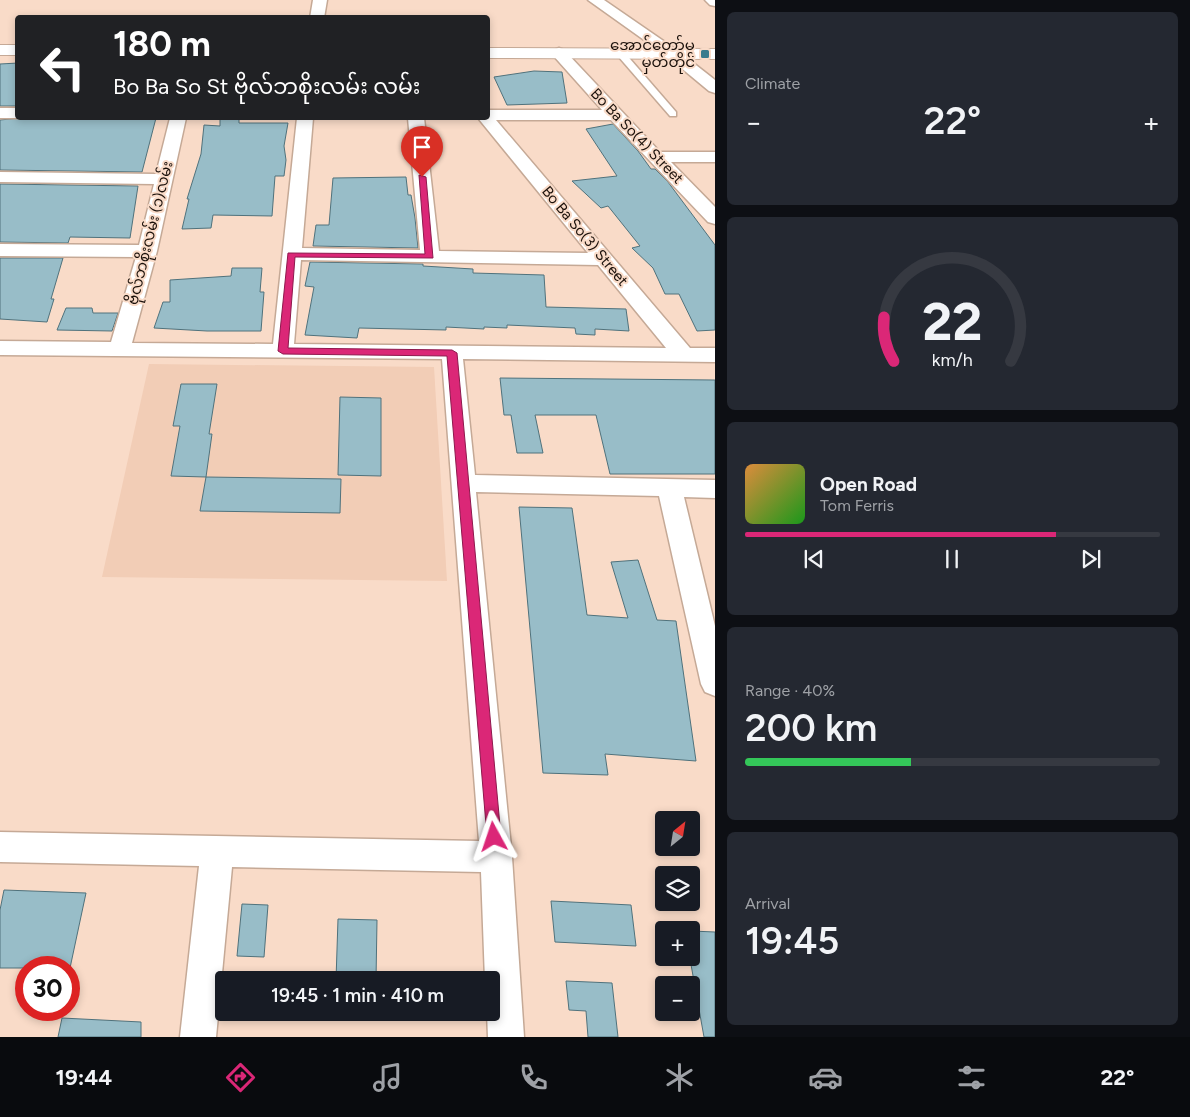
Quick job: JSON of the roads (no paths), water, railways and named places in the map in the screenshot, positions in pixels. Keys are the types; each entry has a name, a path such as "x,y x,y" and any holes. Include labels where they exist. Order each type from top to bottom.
{"main road":[{"path":"0,50 15,50"},
{"path":"490,53 715,54"}],"street":[{"path":"318,15 320,0"},
{"path":"594,0 673,54 715,88"},
{"name":"Bo Ba So(4) Street","path":"559,54 715,218"},
{"path":"0,113 15,113"},
{"path":"490,116 615,115"},
{"name":"ဗိုလ်ဘစိုးလမ်း (၁)လမ်း","path":"120,349 147,251 178,120"},
{"path":"283,351 305,120"},
{"path":"416,120 430,256"},
{"name":"Bo Ba So(3) Street","path":"490,120 684,355"},
{"path":"656,157 715,157"},
{"path":"0,177 164,179"},
{"path":"0,250 147,251"},
{"path":"291,254 604,259"},
{"path":"0,348 715,355"},
{"path":"452,353 496,857 506,1037"},
{"path":"463,483 715,488"},
{"path":"669,487 715,684"},
{"path":"0,847 496,857"},
{"path":"198,1037 217,851"}],"lane":[{"path":"621,54 673,114"}],"place":[{"name":"အောင်တော်မူ မှတ်တိုင်","path":"705,54"}]}
